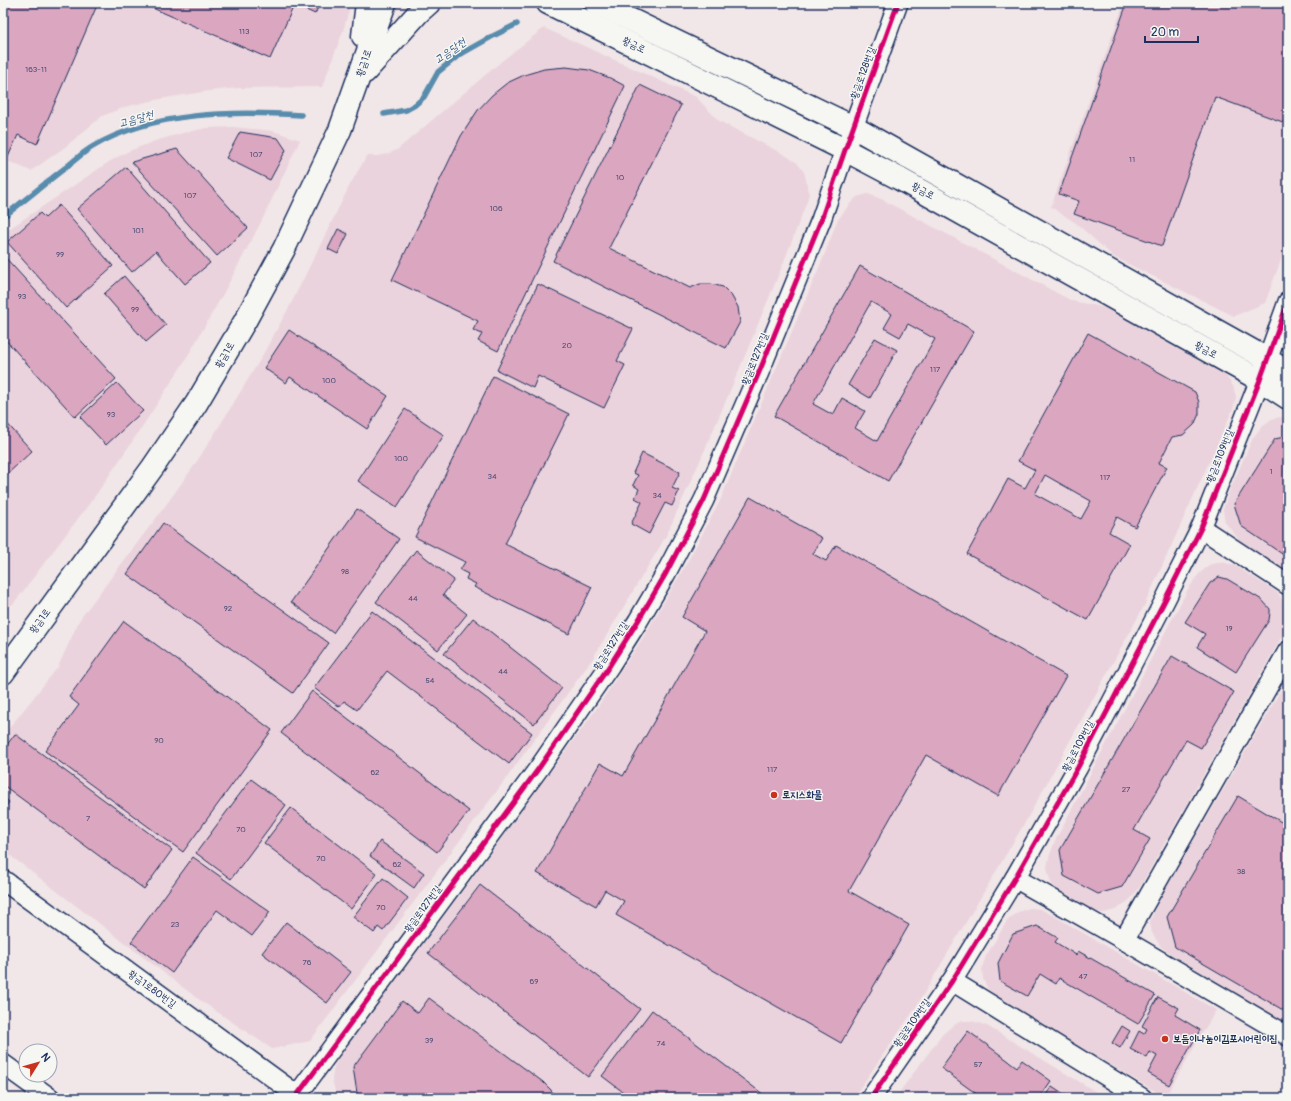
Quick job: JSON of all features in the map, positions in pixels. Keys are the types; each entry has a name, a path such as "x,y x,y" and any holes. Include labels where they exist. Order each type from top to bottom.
{"street":[{"path":"358,81 368,3"},
{"name":"황금1로","path":"3,672 153,467 203,392 245,321 284,249 340,130 384,3"},
{"path":"358,81 429,3"},
{"name":"황금로","path":"548,3 845,150 900,179 1260,380 1288,398"},
{"path":"596,3 853,127 1288,372"},
{"name":"황금로128번길","path":"845,150 898,3"},
{"name":"황금로127번길","path":"298,1097 539,768 618,652 665,575 704,500 760,370 821,220 845,150"},
{"name":"황금로109번길","path":"871,1098 952,981 1078,767 1201,528 1260,380 1288,302"},
{"path":"1201,528 1288,585"},
{"path":"1124,940 1288,651"},
{"path":"1014,878 1124,940 1288,1036"},
{"name":"황금1로80번길","path":"3,880 298,1097"},
{"path":"952,981 1142,1098"},
{"path":"3,1064 50,1098"}],"shaded area":[{"path":"3,3 351,3 343,31 322,87 238,88 165,98 128,106 102,116 65,147 31,171 3,159"},
{"path":"1124,3 1288,3 1288,241 1265,303 1234,316 1114,257 1076,223 1051,207"},
{"path":"544,28 696,97 719,121 785,155 797,163 804,172 809,192 807,201 783,264 736,377 666,536 593,658 508,776 310,1041 272,1049 197,998 3,850 3,736 58,667 80,619 166,505 194,466 222,422 260,360 291,304 351,183 367,156 388,154 397,150 502,61"},
{"path":"233,127 273,131 300,140 262,220 223,294 186,359 95,496 14,603 3,611 3,233 109,162 127,152 155,141 183,133 207,128"},
{"path":"868,194 881,199 1072,301 1106,308 1226,376 1233,386 1236,397 1233,409 1144,606 1027,819 914,1010 853,1098 339,1098 336,1094 332,1079 334,1067 344,1047 447,912 595,711 646,633 688,561 720,501 824,256 837,221 857,197"},
{"path":"1281,417 1288,419 1288,574 1245,547 1225,522 1223,510 1229,492 1253,438 1262,426 1272,419"},
{"path":"1221,562 1234,565 1278,593 1285,605 1287,616 1286,627 1141,885 1125,904 1115,910 1104,913 1092,911 1059,892 1051,883 1047,868 1049,857 1056,839 1187,591 1198,575 1209,565"},
{"path":"1288,678 1288,1022 1280,1020 1161,947 1152,933 1150,922 1157,904"},
{"path":"1030,908 1040,909 1054,916 1216,1010 1165,1097 1002,1001 988,989 983,979 982,968 986,956 1007,921 1018,912"},
{"path":"961,1021 972,1021 987,1026 1106,1098 895,1098 942,1035"}],"building":[{"path":"3,3 98,3 37,144 18,135 8,157 3,155"},
{"path":"141,3 295,3 270,59"},
{"path":"296,3 320,3 315,14 295,5"},
{"path":"1127,3 1288,3 1288,124 1215,97 1162,246 1074,214 1079,201 1059,194"},
{"path":"566,67 589,70 610,78 625,86 498,351 478,341 482,334 473,330 478,321 392,280 461,136 478,110 492,95 507,83 524,75 544,69"},
{"path":"640,85 681,105 609,248 690,288 700,284 711,284 723,287 731,295 738,307 740,322 726,348 553,261"},
{"path":"240,132 278,138 286,150 270,180 226,158"},
{"path":"177,149 248,228 217,256 132,162"},
{"path":"126,167 210,263 185,284 156,251 132,272 77,209"},
{"path":"59,205 113,266 66,308 7,242 40,213 45,218"},
{"path":"338,229 348,234 338,254 328,249"},
{"path":"3,255 116,379 75,417 3,337"},
{"path":"860,266 974,331 888,481 774,416","holes":["871,302 892,314 884,328 900,337 908,324 935,339 877,441 855,428 865,411 842,398 833,415 813,404"]},
{"path":"124,276 166,325 146,342 104,294"},
{"path":"538,284 633,329 617,361 625,365 604,408 538,376 533,388 497,370"},
{"path":"289,330 388,396 367,429 290,377 286,383 264,368"},
{"path":"1088,333 1195,392 1199,402 1199,414 1194,425 1183,435 1172,437 1159,463 1167,467 1135,527 1117,517 1109,532 1130,544 1088,620 967,554 1008,479 1025,488 1035,470 1018,461","holes":["1045,475 1091,501 1081,519 1035,494"]},
{"path":"875,338 897,350 870,398 848,385"},
{"path":"493,376 569,414 505,544 592,587 569,634 474,587 476,584 466,579 468,574 460,570 465,562 415,537"},
{"path":"117,383 143,411 106,445 80,417"},
{"path":"405,409 444,435 397,507 358,481"},
{"path":"3,419 32,451 3,478"},
{"path":"1288,436 1288,558 1241,526 1234,504 1275,439"},
{"path":"642,453 680,472 672,488 679,491 672,506 665,503 649,534 631,524 642,502 635,498 639,489 633,485 638,475 633,473"},
{"path":"750,497 822,538 813,554 826,561 836,545 1066,676 998,796 926,755 849,891 909,925 841,1043 616,915 624,901 605,890 596,906 537,873 600,763 623,776 705,631 682,617"},
{"path":"357,509 399,539 333,633 291,602"},
{"path":"163,523 329,643 293,693 127,574"},
{"path":"416,550 454,580 443,595 467,614 438,650 376,602"},
{"path":"1219,577 1227,579 1262,600 1270,609 1269,620 1236,672 1197,647 1205,634 1185,622 1210,583"},
{"path":"372,611 532,733 509,764 387,671 357,710 344,701 339,707 314,688"},
{"path":"473,618 562,688 534,724 444,654"},
{"path":"124,621 272,730 183,852 45,751 79,705 69,697"},
{"path":"1172,656 1234,692 1201,748 1186,740 1134,830 1150,839 1122,887 1098,894 1064,876 1060,850"},
{"path":"312,691 469,811 437,852 281,733"},
{"path":"15,734 172,850 144,889 3,785 3,750"},
{"path":"251,779 286,805 231,879 196,853"},
{"path":"1238,796 1288,826 1288,1008 1283,1010 1175,947 1167,917"},
{"path":"3,797 9,802 3,810"},
{"path":"291,808 377,874 351,909 264,843"},
{"path":"380,841 424,873 414,888 370,856"},
{"path":"193,857 270,912 252,936 217,910 172,973 131,942"},
{"path":"383,878 408,898 383,931 378,927 374,933 353,917"},
{"path":"480,885 640,1009 588,1077 428,953"},
{"path":"286,922 351,972 327,1003 262,953"},
{"path":"1037,926 1058,938 1055,942 1076,955 1078,951 1155,995 1138,1024 1059,978 1056,984 1040,974 1027,996 1000,981 998,963 1013,934"},
{"path":"1158,997 1179,1008 1175,1015 1200,1030 1169,1085 1148,1073 1157,1056 1150,1052 1147,1058 1130,1049 1139,1031 1144,1034 1147,1029 1142,1026"},
{"path":"429,998 543,1082 551,1090 555,1098 363,1098 357,1093 353,1067 402,1001 418,1013"},
{"path":"652,1010 768,1098 631,1098 602,1076"},
{"path":"1122,1026 1130,1031 1120,1048 1112,1043"},
{"path":"968,1031 1017,1067 1022,1060 1051,1081 1039,1098 982,1098 941,1068"},
{"path":"1052,1086 1070,1098 1044,1098"}],"waterway":[{"name":"고음달천","path":"384,114 406,110 415,105 424,97 438,72 459,55 517,24"},
{"name":"고음달천","path":"3,217 90,148 118,134 142,126 194,116 248,113 301,115"}],"cycle path":[{"path":"295,1098 539,768 610,665 665,575 704,500 760,370 821,220 898,3"},
{"path":"871,1098 952,981 1015,878 1078,767 1110,706 1201,528 1260,380 1288,302"}],"place":[{"name":"로지스화물","path":"774,795"},
{"name":"보듬이나눔이김포시어린이집","path":"1165,1039"}]}
